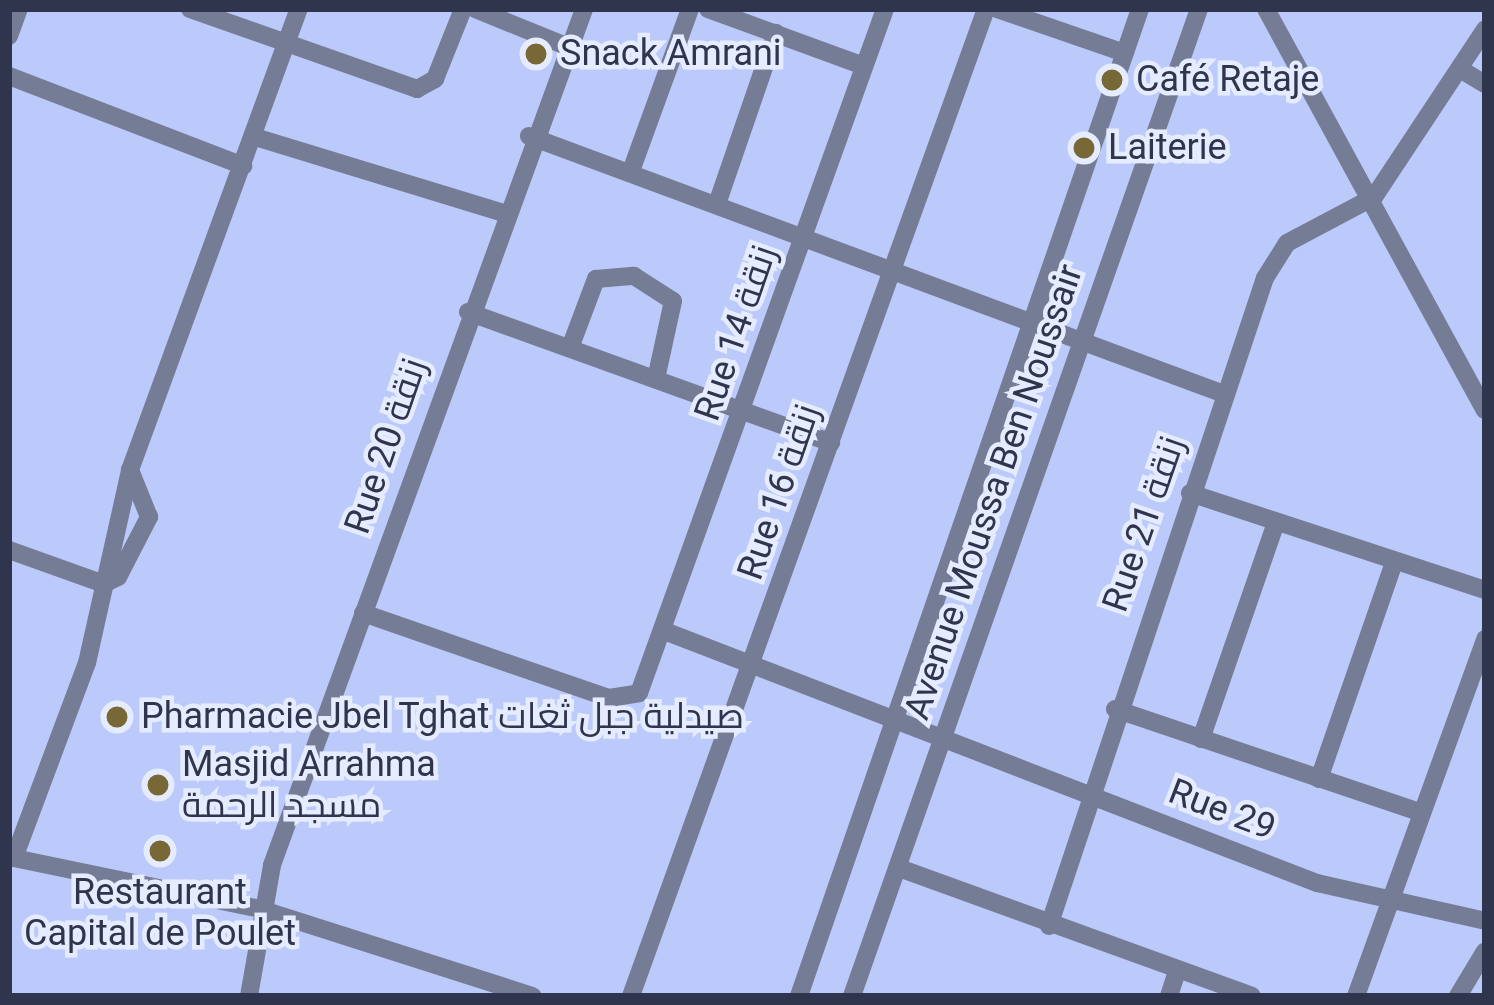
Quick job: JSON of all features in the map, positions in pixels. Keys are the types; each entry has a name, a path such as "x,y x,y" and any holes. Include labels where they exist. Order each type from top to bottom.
{"street":[{"path":"9,36 19,9"},
{"path":"190,9 400,88 435,79 463,9"},
{"path":"299,9 130,470 104,584 12,857 260,909 532,996"},
{"path":"475,9 566,46"},
{"name":"Rue 20 زنقة","path":"249,996 260,909 501,212 584,9"},
{"path":"631,171 690,9"},
{"path":"708,9 865,66"},
{"name":"Rue 14 زنقة","path":"363,613 609,698 627,699 648,678 885,9"},
{"name":"Rue 16 زنقة","path":"631,996 986,9"},
{"path":"997,9 1125,53"},
{"name":"Avenue Moussa Ben Noussair","path":"799,996 1140,9"},
{"name":"Avenue Moussa Ben Noussair","path":"852,996 1199,9"},
{"path":"1267,9 1374,197 1485,410"},
{"path":"1374,197 1485,29"},
{"path":"717,204 776,33"},
{"path":"1460,69 1485,84"},
{"path":"9,76 244,166"},
{"path":"529,136 1083,336 1224,394"},
{"path":"255,137 501,212"},
{"name":"Rue 21 زنقة","path":"1049,926 1096,796 1115,709 1274,260 1374,197"},
{"path":"570,348 596,279 634,276 674,301 656,379"},
{"path":"468,312 831,443"},
{"path":"104,584 127,569 146,529 150,497 130,470"},
{"path":"1190,493 1485,590"},
{"path":"1202,739 1276,523"},
{"path":"9,550 104,584"},
{"path":"1319,779 1394,563"},
{"name":"Rue 29","path":"667,632 945,731 1096,796 1388,900 1485,921"},
{"path":"1357,996 1485,639"},
{"path":"1115,709 1422,812"},
{"path":"899,868 1252,996"},
{"path":"1458,996 1485,951"},
{"path":"1168,996 1178,971"}],"place":[{"name":"Snack Amrani","path":"536,54"},
{"name":"Café Retaje","path":"1112,80"},
{"name":"Laiterie","path":"1084,148"},
{"name":"Pharmacie Jbel Tghat صيدلية جبل ثغات","path":"117,717"},
{"name":"Masjid Arrahma مسجد الرحمة","path":"158,785"},
{"name":"Restaurant Capital de Poulet","path":"160,851"}]}
